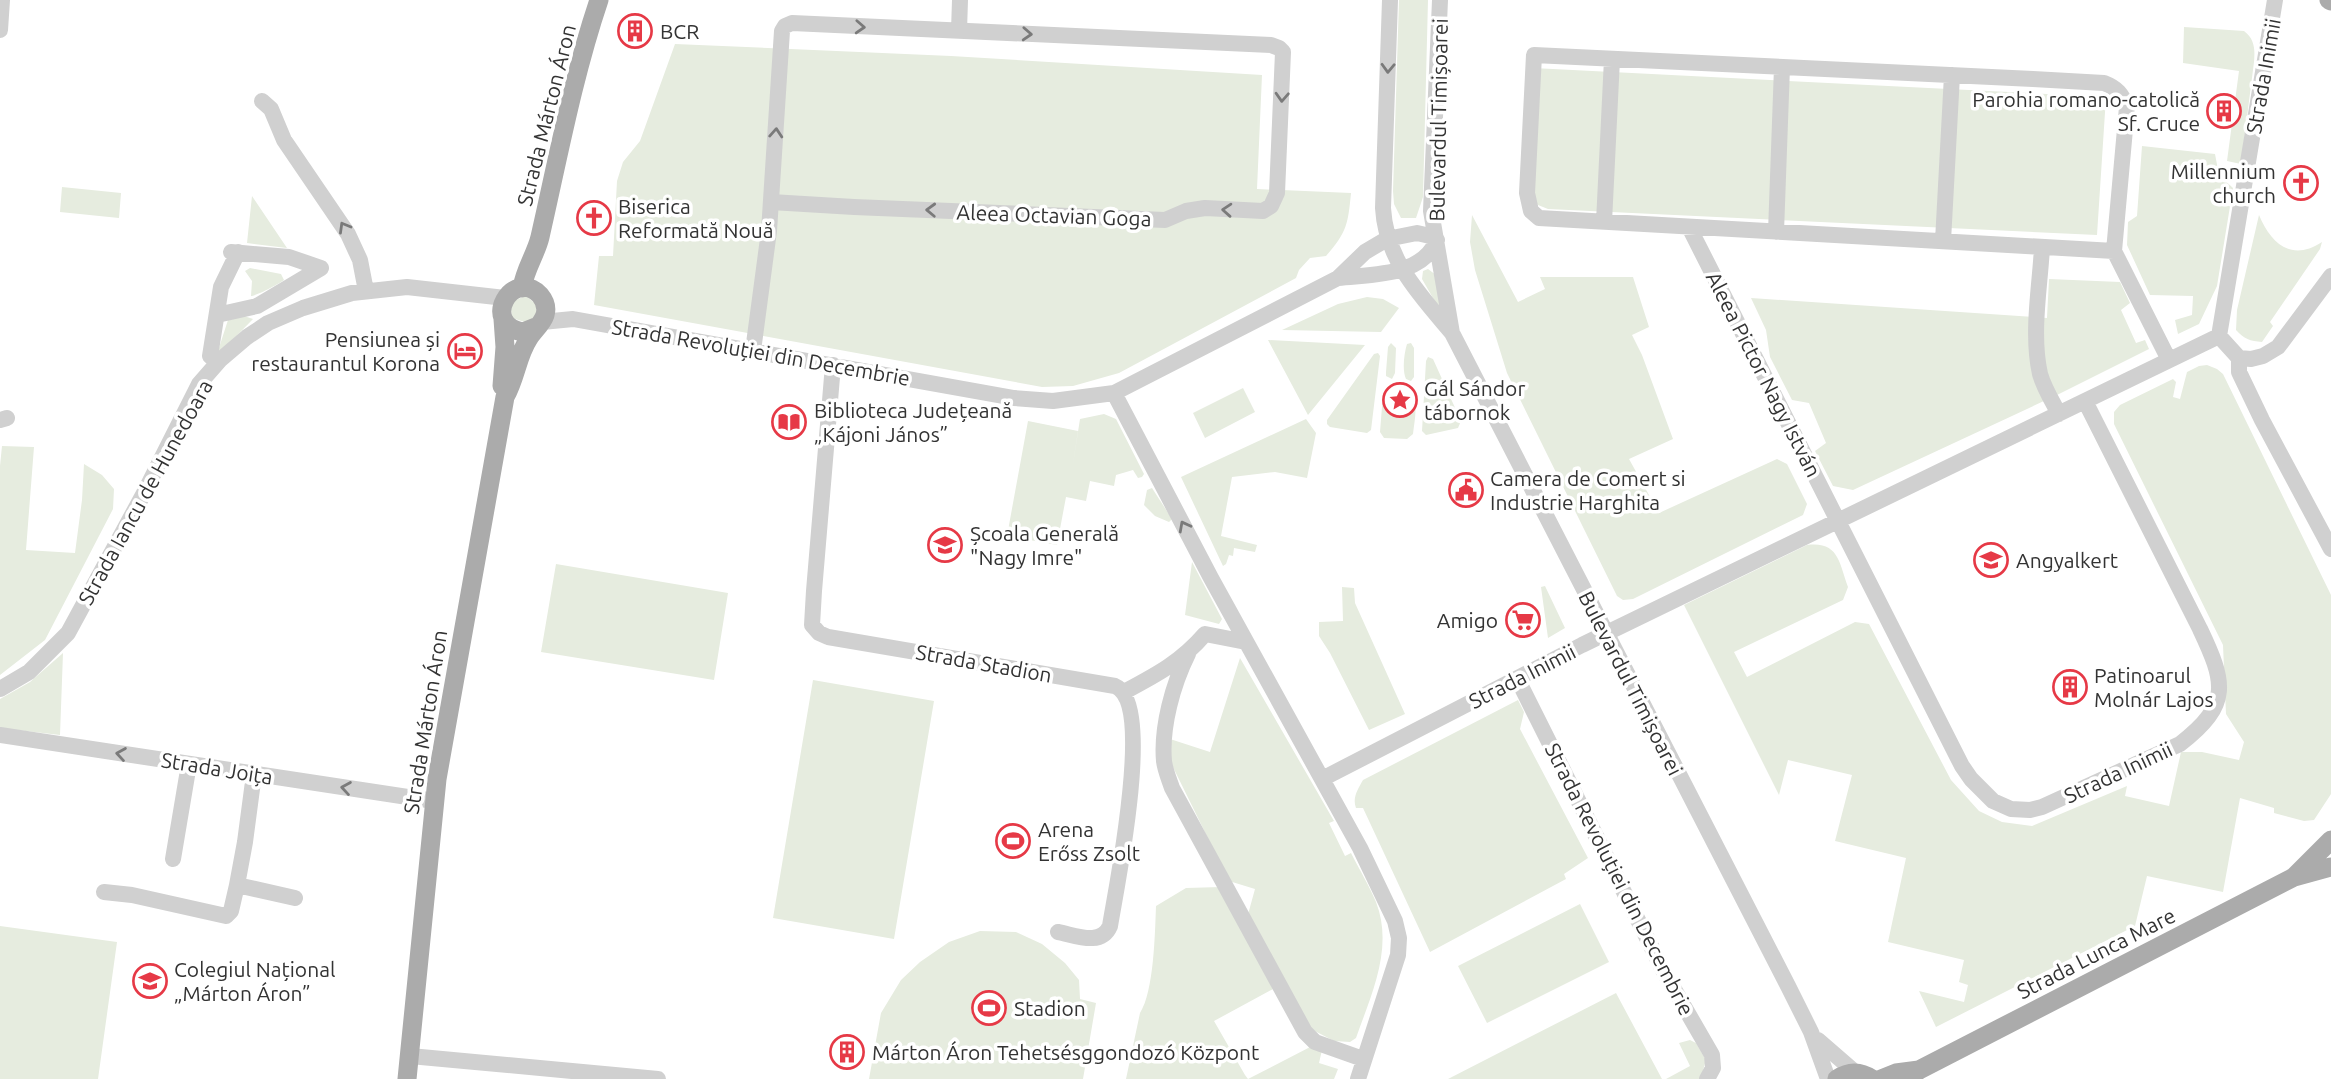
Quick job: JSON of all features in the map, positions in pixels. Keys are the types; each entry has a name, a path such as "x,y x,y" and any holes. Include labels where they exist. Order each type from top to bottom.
{"main road":[{"name":"Strada Márton Áron","path":"407,1079 435,801 447,717 505,397 512,386 537,307 539,242 572,96 599,0"},
{"path":"509,293 537,307 529,331 517,331 503,310 509,293"},
{"name":"Strada Márton Áron","path":"503,310 505,339 502,385 505,397"},
{"name":"Strada Lunca Mare","path":"2294,877 2331,839"},
{"name":"Strada Lunca Mare","path":"1881,1079 1896,1073 1914,1074 2294,877 2331,867"}],"street":[{"path":"0,30 2,0"},
{"path":"959,32 960,0"},
{"name":"Bulevardul Timișoarei","path":"1390,0 1383,208 1387,239 1406,278 1452,333 1811,1032 1828,1079"},
{"name":"Bulevardul Timișoarei","path":"1440,0 1431,211 1452,333"},
{"name":"Strada Inimii","path":"1322,779 1606,634 2219,336 2276,0"},
{"name":"Aleea Octavian Goga","path":"753,351 764,275 782,31 785,26 792,23 1271,45 1279,48 1283,58 1276,198 1267,209 1258,212 1205,208 1165,220 771,202"},
{"path":"2114,251 1539,218 1531,211 1527,193 1534,55 2104,83 2114,87 2122,95 2127,107 2114,251 2169,360"},
{"path":"1604,222 1612,59"},
{"path":"1776,232 1782,67"},
{"path":"1943,241 1952,75"},
{"path":"262,101 271,109 284,140 348,234 360,260 366,291"},
{"path":"1383,208 1396,222 1409,226 1422,223 1431,211"},
{"name":"Strada Revoluției din Decembrie","path":"537,307 573,319 1036,401 1069,400 1115,393 1338,278 1365,251 1375,233 1383,208"},
{"name":"Aleea Pictor Nagy István","path":"1689,227 1838,521"},
{"name":"Bulevardul Timișoarei","path":"1387,239 1417,233 1437,240"},
{"name":"Strada Revoluției din Decembrie","path":"1365,251 1387,239"},
{"name":"Bulevardul Timișoarei","path":"1406,278 1429,254 1437,240"},
{"path":"2042,247 2038,362 2044,384 2059,414"},
{"path":"210,356 220,287 234,252 289,257 321,268 257,306 217,315"},
{"path":"1406,278 1421,264 1430,262 1442,269"},
{"name":"Strada Revoluției din Decembrie","path":"1338,278 1406,278"},
{"path":"2239,358 2263,356 2278,347 2329,280"},
{"name":"Strada Iancu de Hunedoara","path":"0,689 29,672 68,634 199,384 220,360 247,337 268,323 337,296 366,291 407,287 467,294 503,310"},
{"path":"2219,336 2239,358 2239,372 2262,420 2331,549"},
{"name":"Strada Stadion","path":"833,365 814,592 812,625 815,629 828,637 1115,686 1124,692"},
{"path":"1115,393 1211,578 1360,848 1399,933 1398,955 1358,1079"},
{"name":"Strada Inimii","path":"1838,521 1962,766 1993,801 2011,809 2042,807 2180,744 2199,727 2216,705 2220,681 2216,664 2085,401"},
{"path":"1058,932 1098,938 1105,935 1110,926 1133,778 1133,739 1124,692 1173,665 1188,654 1205,634 1246,642"},
{"path":"1188,654 1175,688 1164,743 1164,760 1172,788 1305,1032 1314,1042 1363,1059"},
{"name":"Strada Revoluției din Decembrie","path":"1518,680 1663,970 1712,1055 1713,1068 1707,1079"},
{"name":"Strada Joița","path":"0,735 435,801"},
{"path":"173,859 189,764"},
{"path":"104,892 132,895 226,916 237,885 254,774"},
{"path":"237,885 295,898"},
{"name":"Bulevardul Timișoarei","path":"1811,1032 1855,1077"},
{"path":"410,1056 658,1079"}],"shaded area":[{"path":"1399,0 1428,0 1423,197 1416,218 1401,218 1394,204"},
{"path":"2184,27 2244,31 2252,41 2254,62 2241,164 2227,161 2239,71 2183,63"},
{"path":"675,44 951,56 1262,75 1257,189 1351,193 1347,220 1342,234 1326,256 1310,258 1299,270 1296,278 1119,373 1073,386 1042,387 594,305 599,256 613,256 617,181 623,162 640,141"},
{"path":"1533,68 2106,97 2097,235 1548,209 1538,205 1531,196"},
{"path":"2142,146 2215,154 2219,175 2233,188 2217,286 2199,324 2178,334 2175,320 2192,315 2193,296 2150,295 2127,245 2128,222 2137,216"},
{"path":"62,187 121,193 119,218 60,212"},
{"path":"252,196 287,248 247,243"},
{"path":"1472,215 1518,302 1545,289 1540,277 1633,277 1649,327 1632,335 1673,439 1629,459 1659,513 1777,459 1787,464 1807,504 1803,515 1633,599 1623,600 1617,596 1507,373 1475,270 1470,242"},
{"path":"2259,215 2276,242 2284,247 2301,250 2322,242 2320,249 2270,322 2273,326 2262,342 2248,339 2236,330 2237,310"},
{"path":"250,268 281,274 284,280 251,296 252,281 245,271"},
{"path":"1428,269 1436,275 1445,319 1422,279 1423,271"},
{"path":"2049,279 2120,282 2130,303 2121,310 2136,343 2145,340 2149,349 1853,490 1833,486 1815,451 1826,443 1809,403 1792,400 1770,357 1766,330 1751,298 2047,318"},
{"path":"526,296 536,304 537,313 528,323 512,318 511,312 512,303"},
{"path":"1367,297 1383,299 1399,308 1381,332 1282,330 1338,304"},
{"path":"241,315 253,319 216,357 228,320"},
{"path":"1268,340 1365,345 1308,415"},
{"path":"1391,343 1396,348 1395,373 1392,379 1386,376 1388,347"},
{"path":"1411,343 1414,348 1414,377 1411,381 1406,379 1404,357 1407,344"},
{"path":"1378,353 1380,356 1371,430 1367,433 1330,427 1327,420 1374,354"},
{"path":"1428,357 1433,359 1461,421 1458,428 1426,435 1422,431"},
{"path":"2207,365 2223,374 2331,595 2331,794 2314,820 2304,821 2274,813 2274,808 2240,798 2223,892 2147,876 2135,926 1936,1027 1919,991 1964,1002 1968,985 1959,982 1964,960 1888,942 1906,858 1835,841 1852,775 1788,760 1779,795 1684,605 1807,545 1826,547 1832,550 1840,562 1848,587 1843,600 1734,652 1747,677 1855,622 1869,624 1951,780 1979,811 2002,822 2032,826 2127,786 2125,796 2169,806 2181,752 2202,752 2239,760 2244,742 2226,714 2223,645 2114,424 2114,412 2120,405 2173,379 2176,382 2173,397 2180,399 2187,372"},
{"path":"1398,387 1406,390 1414,399 1413,434 1407,439 1384,438 1380,432 1383,394 1386,390"},
{"path":"1243,388 1255,412 1205,438 1193,413"},
{"path":"1104,414 1116,419 1144,474 1142,477 1138,478 1133,470 1116,475 1114,486 1090,481 1086,501 1066,497 1057,545 1007,536 1028,421 1078,431 1072,470 1080,419"},
{"path":"1306,419 1316,433 1307,478 1275,472 1232,477 1221,536 1257,545 1255,552 1234,548 1233,556 1229,555 1223,566 1181,477"},
{"path":"2,446 34,447 26,550 75,553 84,464 102,475 114,489 113,509 45,640 0,675 0,466"},
{"path":"1152,488 1172,519 1169,522 1155,516 1144,505 1147,490"},
{"path":"1192,562 1222,619 1219,624 1185,615"},
{"path":"556,564 728,593 714,680 541,652"},
{"path":"1545,586 1565,628 1548,638 1541,587"},
{"path":"1342,587 1354,588 1355,603 1405,714 1369,730 1319,636 1319,622 1343,621"},
{"path":"63,653 60,735 0,728 0,699 30,682"},
{"path":"1240,658 1334,821 1329,823 1345,856 1351,853 1376,902 1381,919 1382,954 1374,988 1356,1038 1350,1042 1334,1041 1311,1029 1247,918 1255,889 1229,881 1169,759 1170,739 1210,752"},
{"path":"813,680 934,701 894,939 773,918"},
{"path":"1518,700 1524,712 1520,729 1588,858 1564,874 1566,879 1430,952 1363,808 1356,808 1356,794 1363,780"},
{"path":"1221,887 1273,989 1214,1021 1248,1079 1126,1079 1140,1013 1151,977 1156,906 1186,888"},
{"path":"1580,904 1609,962 1487,1023 1458,966"},
{"path":"0,926 117,942 98,1079 0,1079"},
{"name":"Stadion","path":"980,931 1016,932 1042,944 1065,963 1079,980 1080,999 1096,1003 1083,1079 869,1079 881,1013 901,980 920,962 949,942"},
{"path":"1616,993 1662,1079 1448,1079"},
{"path":"1690,1040 1696,1043 1706,1060 1702,1074 1705,1079 1666,1079 1690,1066 1679,1043"},
{"path":"1314,1045 1322,1050 1319,1063 1338,1069 1334,1079 1248,1079"}],"place":[{"name":"BCR","path":"635,31"},
{"name":"Parohia romano-catolică Sf. Cruce","path":"2224,111"},
{"name":"Millennium church","path":"2301,183"},
{"name":"Biserica Reformată Nouă","path":"594,218"},
{"name":"Pensiunea și restaurantul Korona","path":"465,351"},
{"name":"Gál Sándor tábornok","path":"1400,400"},
{"name":"Biblioteca Județeană „Kájoni János”","path":"789,422"},
{"name":"Camera de Comert si Industrie Harghita","path":"1466,490"},
{"name":"Școala Generală \"Nagy Imre\"","path":"945,545"},
{"name":"Angyalkert","path":"1991,560"},
{"name":"Amigo","path":"1523,620"},
{"name":"Patinoarul Molnár Lajos","path":"2070,687"},
{"name":"Arena Erőss Zsolt","path":"1013,841"},
{"name":"Colegiul Național „Márton Áron”","path":"150,981"},
{"name":"Stadion","path":"989,1008"},
{"name":"Márton Áron Tehetsésggondozó Központ","path":"847,1052"}]}
